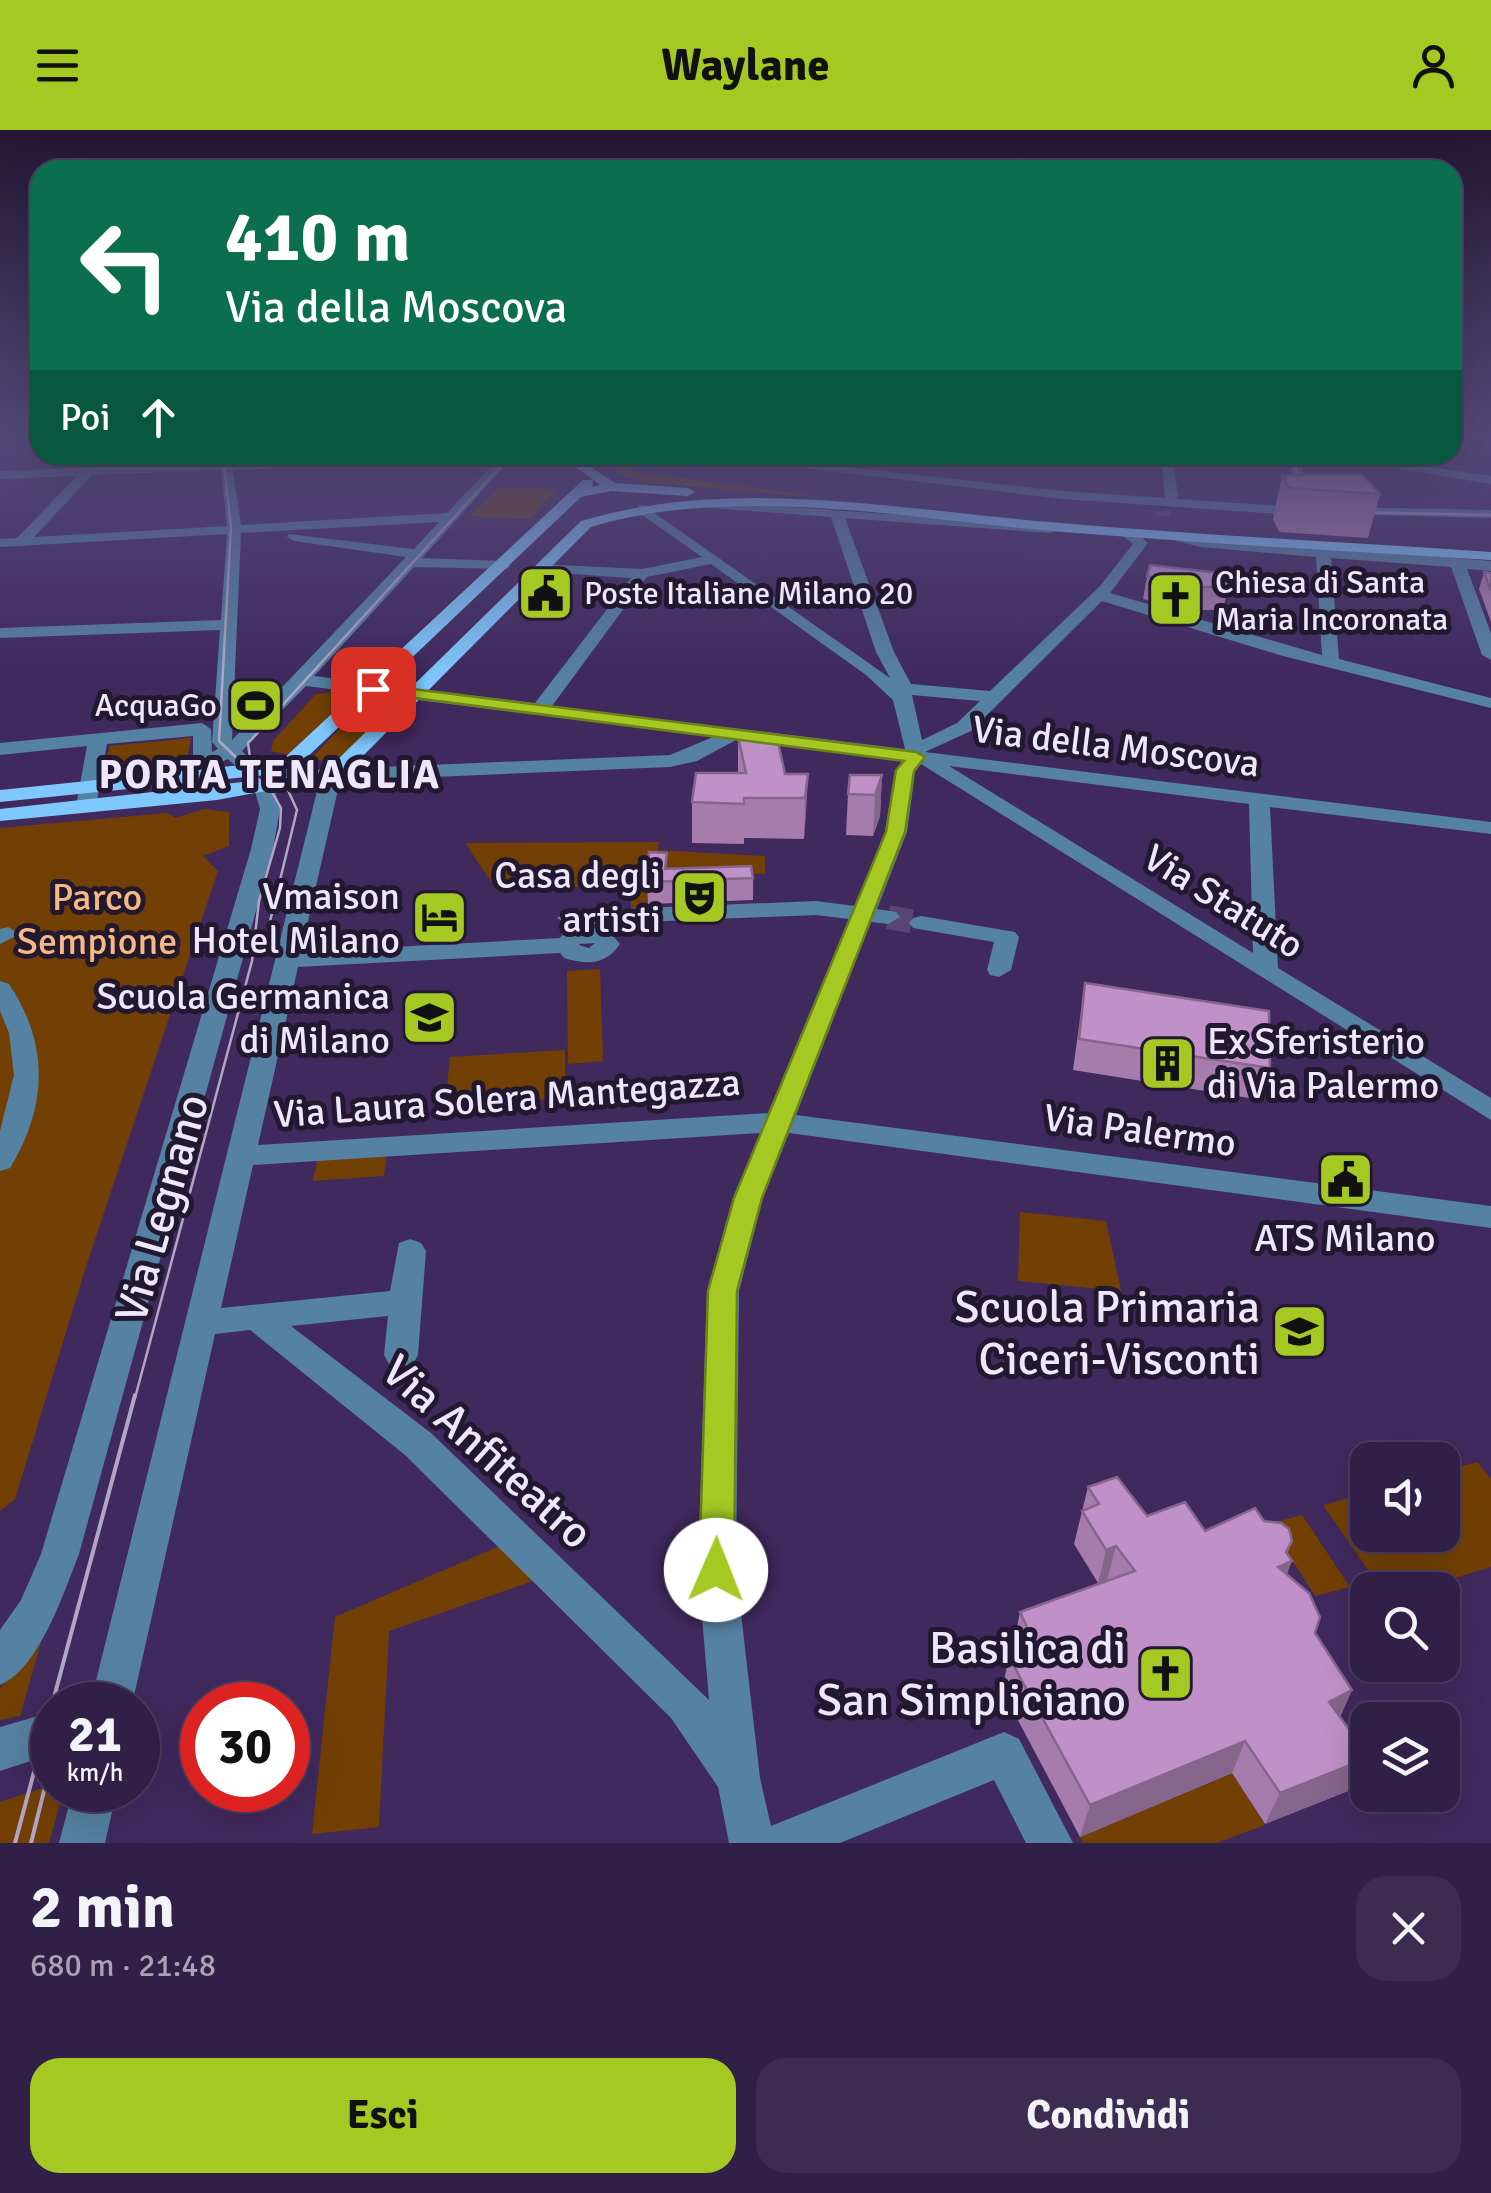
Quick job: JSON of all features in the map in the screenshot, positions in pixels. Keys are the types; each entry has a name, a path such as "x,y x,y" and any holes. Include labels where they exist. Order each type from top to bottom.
{"main road":[{"path":"0,815 170,778 257,779 290,766 553,518"},
{"path":"0,796 87,796 330,775 357,756 591,521 605,518"},
{"path":"977,518 1248,536 1490,560"},
{"path":"983,518 1128,533 1157,518"},
{"path":"1182,518 1279,541 1434,552"},
{"path":"290,766 321,769 330,775"}],"street":[{"path":"22,542 45,518"},
{"path":"233,518 222,742 257,779"},
{"path":"0,543 234,528 283,530 440,518"},
{"path":"170,778 228,752 250,736 451,518"},
{"path":"656,518 904,694 992,698"},
{"path":"838,518 885,652 904,694 921,752"},
{"path":"917,518 1080,526 1081,518"},
{"path":"1170,518 1202,544 1457,563 1490,560"},
{"path":"1244,518 1248,536"},
{"path":"283,530 415,558 502,566"},
{"path":"752,1843 738,1778 716,1570 723,1291 748,1198 778,1122 876,915 896,832 905,770 921,752 964,727 1099,595 1141,543 1128,533"},
{"path":"1434,552 1490,560"},
{"path":"1323,553 1332,663"},
{"path":"544,567 642,574 715,560"},
{"path":"1457,563 1491,654"},
{"path":"544,711 642,574"},
{"path":"1099,595 1332,663 1491,702"},
{"path":"0,633 228,625"},
{"path":"849,654 868,657 885,652"},
{"name":"Via della Moscova","path":"302,680 417,694 474,708 544,711 664,732 732,734 921,752 1491,828"},
{"path":"0,750 202,729 203,761"},
{"path":"664,732 670,761"},
{"path":"330,775 670,761 690,757 732,734"},
{"path":"87,796 98,740"},
{"name":"Via Statuto","path":"921,752 1491,1110"},
{"name":"Via Legnano","path":"115,1682 204,1322 330,775"},
{"name":"Via Legnano","path":"0,1665 36,1613 60,1554 262,849 270,808 257,779"},
{"path":"1259,799 1266,972"},
{"path":"569,918 816,908 876,915"},
{"path":"921,923 1006,937 999,970"},
{"path":"287,960 567,946"},
{"path":"0,989 14,1012 30,1054 24,1112 0,1161"},
{"name":"Via Laura Solera Mantegazza","path":"241,1156 778,1122"},
{"name":"Via Palermo","path":"778,1122 1491,1218"},
{"path":"401,1355 410,1251"},
{"path":"204,1322 405,1302"},
{"name":"Via Anfiteatro","path":"256,1317 418,1444 696,1716 738,1778"},
{"path":"0,1749 30,1740"},
{"path":"785,1843 1004,1754 1050,1843"},
{"path":"82,1843 90,1812"}],"green space":[{"path":"331,692 352,697 289,755 271,751 273,741 316,694"},
{"path":"371,695 403,699 350,757 309,761"},
{"path":"191,738 186,765 101,775 110,746"},
{"name":"Parco Sempione","path":"204,809 229,812 229,846 203,856 218,871 85,1270 15,1499 0,1511 0,828 167,813 176,818"},
{"path":"659,842 657,850 765,856 765,874 651,874 647,909 631,910 631,884 498,892 465,843"},
{"path":"600,969 603,1061 568,1064 567,971"},
{"path":"565,1050 565,1098 445,1106 450,1057"},
{"path":"387,1152 384,1176 313,1181 318,1157"},
{"path":"1020,1212 1106,1221 1121,1291 1018,1281"},
{"path":"1477,1462 1491,1479 1491,1567 1460,1576 1460,1572 1370,1572 1356,1552 1460,1552 1460,1467"},
{"path":"1350,1498 1350,1544 1323,1505"},
{"path":"1302,1515 1350,1587 1315,1596 1269,1524"},
{"path":"500,1546 536,1580 389,1631 379,1827 312,1834 335,1617"},
{"path":"41,1642 20,1716 0,1720 0,1688"},
{"path":"1232,1773 1265,1825 1216,1843 1084,1843 1080,1837"},
{"path":"30,1792 30,1812 58,1812 49,1843 0,1843 0,1802"}],"building":[{"path":"1150,565 1229,574 1228,587 1187,587 1147,576"},
{"path":"1484,572 1491,573 1491,591"},
{"path":"738,737 777,738 785,774 808,774 805,798 744,798 744,804 692,802 696,773 746,773"},
{"path":"850,775 882,775 875,795 848,794"},
{"path":"649,852 667,853 665,869 751,866 753,878 647,882"},
{"path":"1085,983 1269,1011 1270,1068 1079,1039"},
{"name":"Basilica di San Simpliciano","path":"1117,1477 1147,1516 1185,1502 1205,1531 1255,1508 1264,1521 1281,1523 1289,1529 1292,1541 1286,1552 1292,1561 1278,1567 1309,1593 1320,1617 1315,1633 1352,1690 1329,1702 1350,1731 1350,1765 1280,1793 1245,1741 1090,1805 1009,1657 1036,1647 1020,1612 1135,1571 1116,1546 1106,1550 1082,1511 1099,1504 1088,1487"}],"tunnel":[{"path":"888,917 921,923"}],"tram line":[{"path":"135,1398 252,961 259,901 280,828 281,808 272,792 219,741 230,518"},
{"path":"266,938 297,810 287,788 250,758 248,743 454,518"},
{"path":"15,1843 135,1395"},
{"path":"31,1843 39,1812"}],"place":[{"name":"Poste Italiane Milano 20","path":"545,593"},
{"name":"Chiesa di Santa Maria Incoronata","path":"1176,600"},
{"name":"AcquaGo","path":"256,705"},
{"name":"Casa degli artisti","path":"700,897"},
{"name":"Vmaison Hotel Milano","path":"439,918"},
{"name":"Scuola Germanica di Milano","path":"429,1018"},
{"name":"Ex Sferisterio di Via Palermo","path":"1168,1063"},
{"name":"ATS Milano","path":"1345,1180"},
{"name":"Scuola Primaria Ciceri-Visconti","path":"1299,1332"},
{"name":"Basilica di San Simpliciano","path":"1165,1673"}],"district":[{"name":"PORTA TENAGLIA","path":"270,774"}],"route":[{"path":"373,689 916,757 905,770 896,832 748,1198 723,1291 716,1570"}]}
